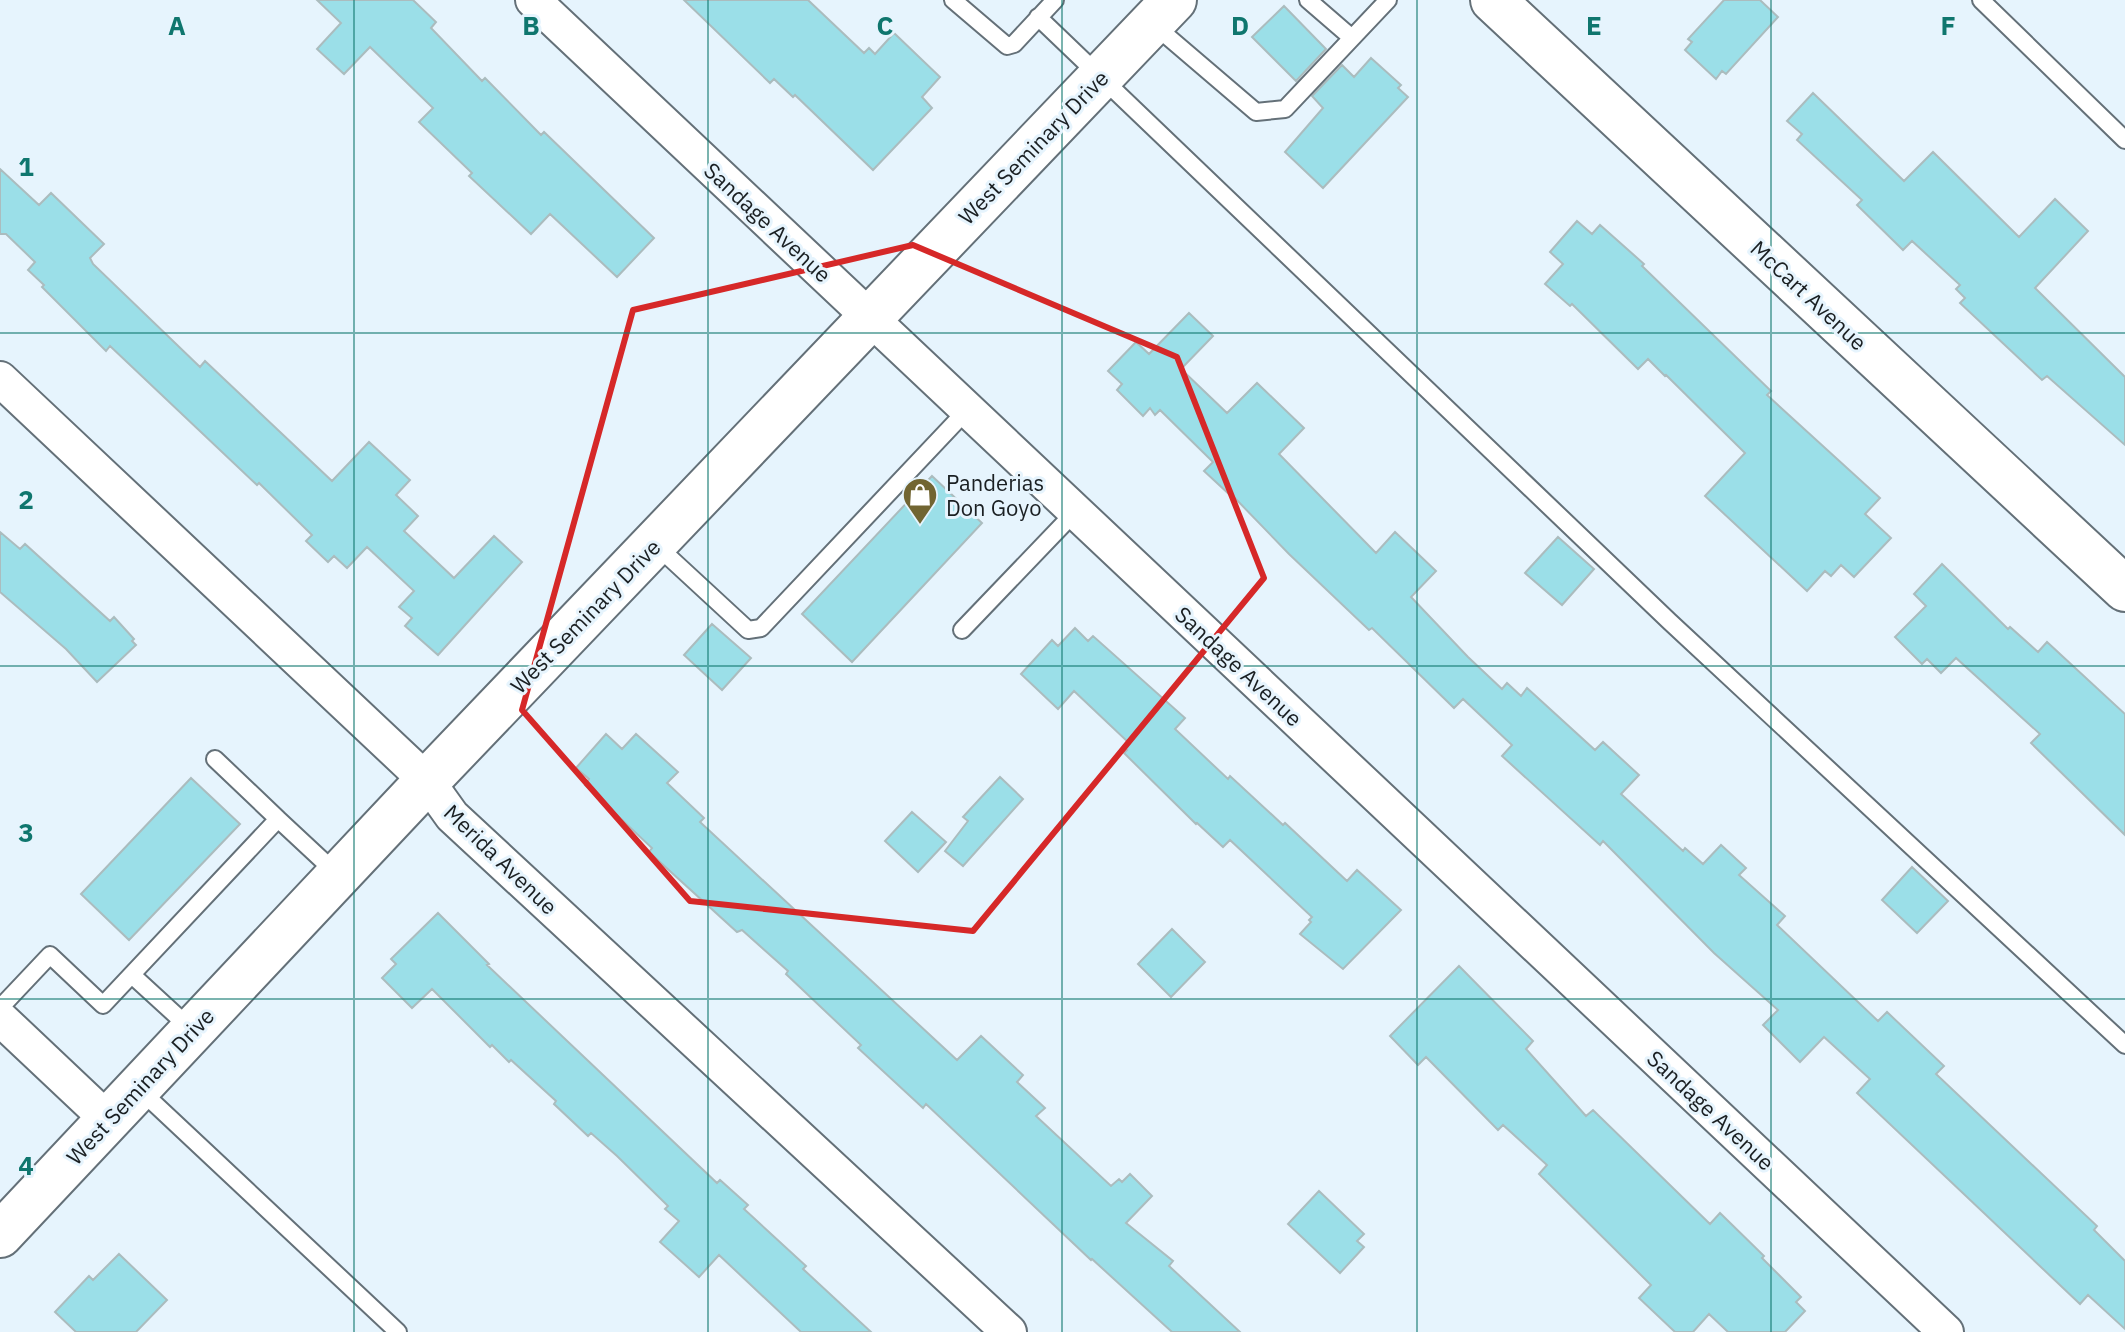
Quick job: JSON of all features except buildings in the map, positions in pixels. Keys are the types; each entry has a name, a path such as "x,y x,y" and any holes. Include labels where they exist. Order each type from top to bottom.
{"main road":[{"name":"McCart Avenue","path":"1493,0 2125,589"},
{"name":"West Seminary Drive","path":"0,1235 427,781 1163,12"}],"street":[{"name":"Sandage Avenue","path":"533,0 1946,1332"},
{"name":"Merida Avenue","path":"0,379 427,781 452,816 1009,1332"},
{"path":"0,1018 108,1120"}],"lane":[{"path":"953,0 1007,46 1014,44 1055,0"},
{"path":"1308,0 1352,38"},
{"path":"1163,12 1256,112 1285,109 1388,0"},
{"path":"1981,0 2125,140"},
{"path":"1038,17 1669,621 2125,1045"},
{"path":"654,544 748,630 761,628 967,410"},
{"path":"962,630 1075,512"},
{"path":"215,759 338,875"},
{"path":"0,1008 50,955 103,1005 278,819"},
{"path":"132,975 193,1030"},
{"path":"138,1088 398,1332"}],"highlighted area":[{"path":"913,245 1177,357 1264,578 973,931 690,901 522,710 633,310"}],"place":[{"name":"Panderias Don Goyo","path":"920,526"}]}
